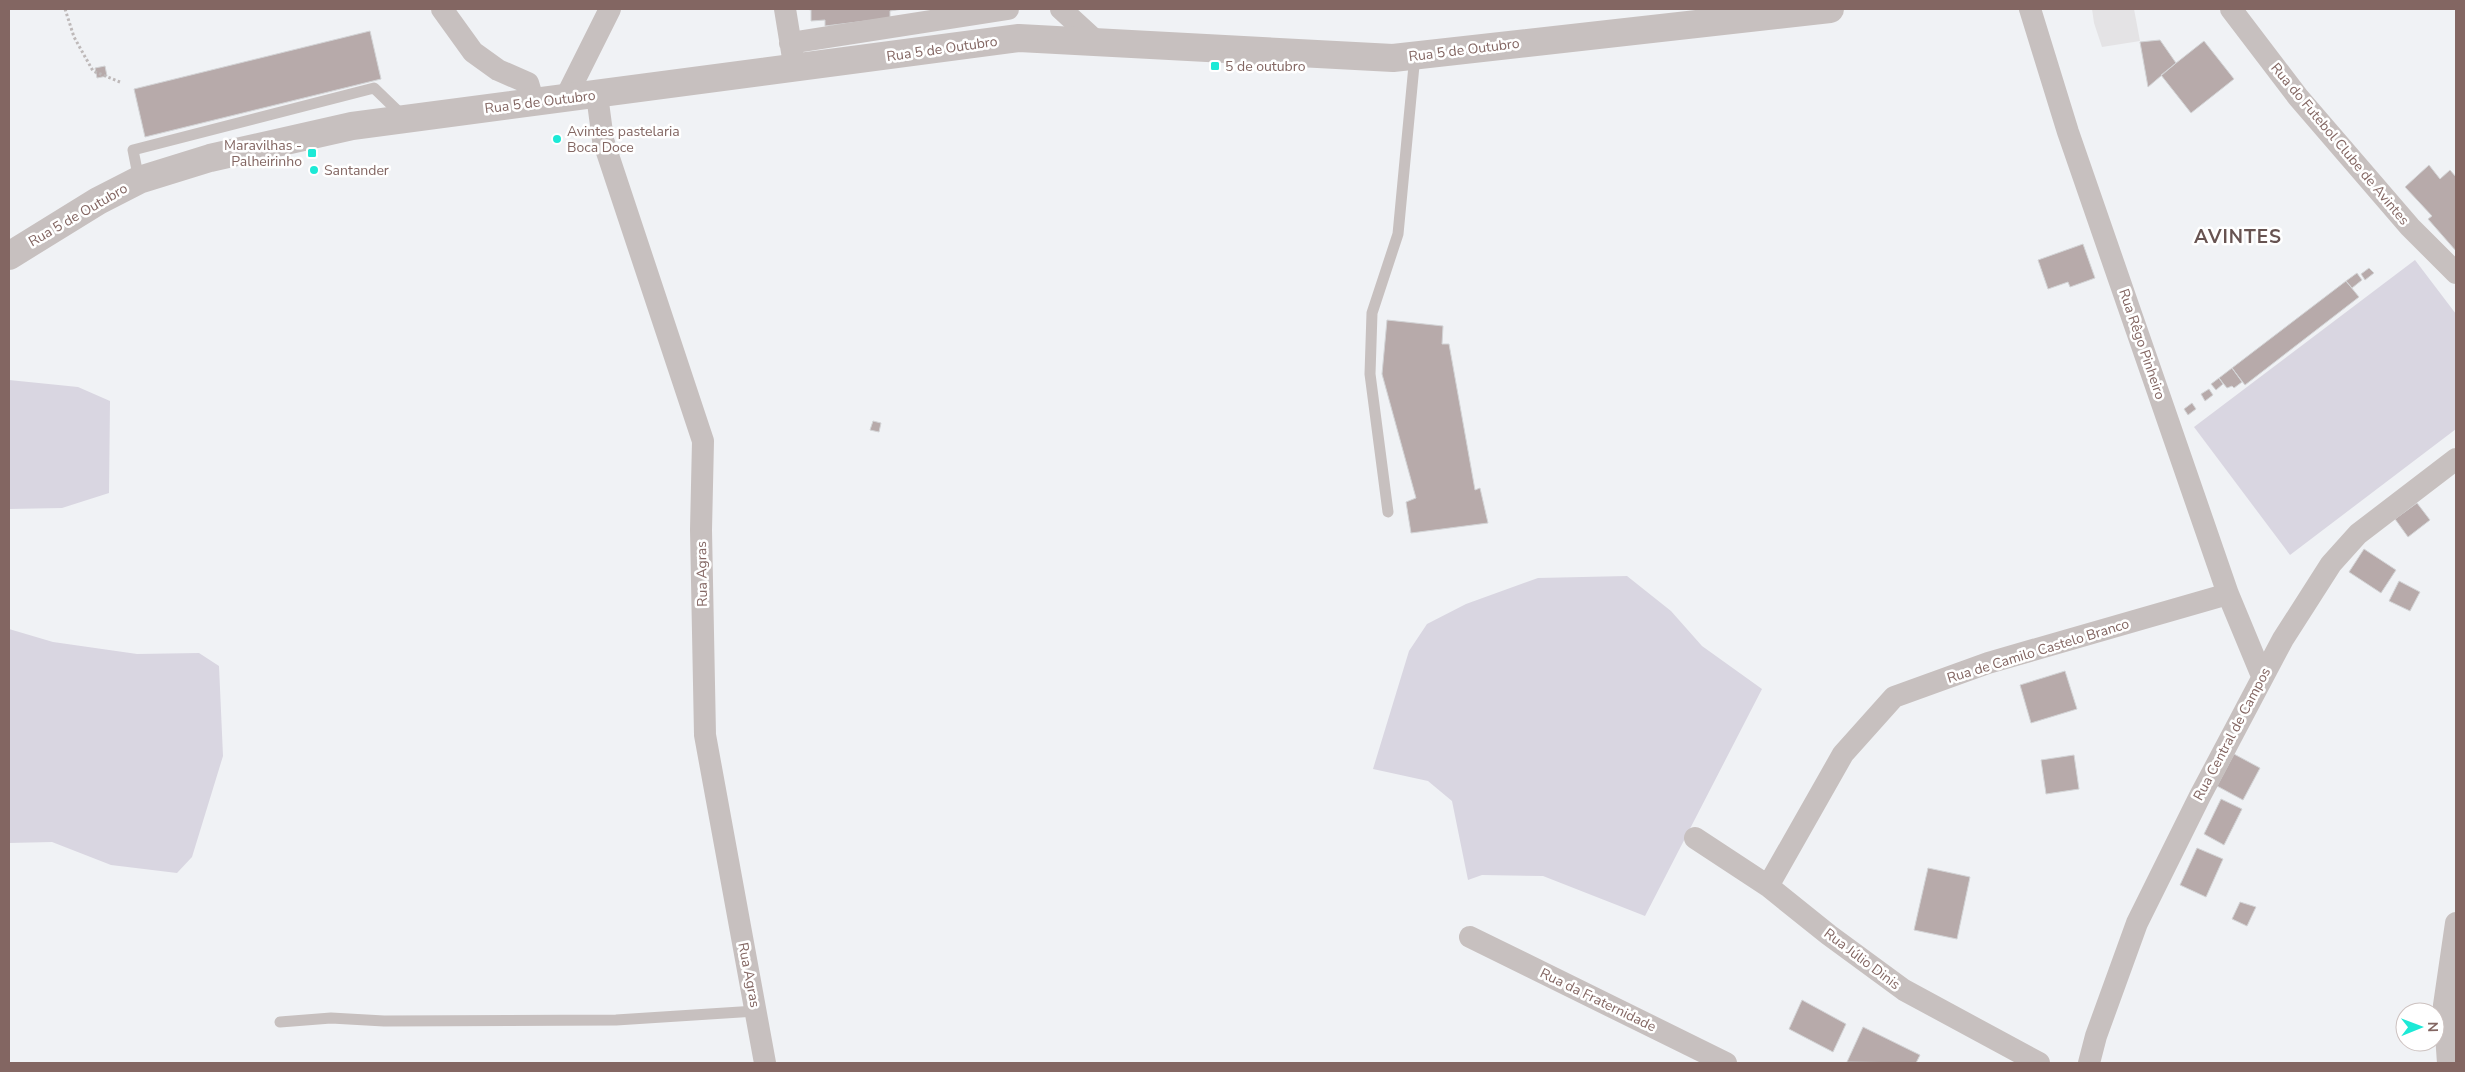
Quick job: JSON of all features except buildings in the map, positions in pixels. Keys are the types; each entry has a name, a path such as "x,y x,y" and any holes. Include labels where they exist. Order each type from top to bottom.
{"street":[{"path":"442,9 473,52 498,70 528,83 534,103"},
{"path":"565,98 610,9"},
{"path":"785,9 792,56"},
{"name":"Rua 5 de Outubro","path":"9,256 98,201 139,180 244,151 352,126 597,95 792,56 1008,9"},
{"path":"1061,9 1097,42"},
{"name":"Rua 5 de Outubro","path":"792,56 1019,38 1394,58 1830,9"},
{"name":"Rua Rêgo Pinheiro","path":"2030,9 2068,132 2228,594 2262,676"},
{"name":"Rua do Futebol Clube de Avintes","path":"2231,9 2298,97 2410,227 2456,273"},
{"name":"Rua Agras","path":"597,95 603,140 703,441 701,530 705,735 728,871 765,1063"},
{"name":"Rua Central de Campos","path":"2090,1063 2096,1036 2136,923 2262,676 2331,564 2358,534 2456,459"},
{"name":"Rua de Camilo Castelo Branco","path":"1768,886 1843,754 1894,697 1988,663 2228,594"},
{"name":"Rua Júlio Dinis","path":"1696,838 1768,886 1829,935 1904,990 2040,1063"},
{"path":"2448,1063 2444,1006 2456,923"},
{"name":"Rua da Fraternidade","path":"1470,936 1726,1063"}],"lane":[{"path":"1388,512 1370,374 1372,313 1398,234 1416,55"},
{"path":"139,180 134,150 374,88 406,119"},
{"path":"280,1022 331,1018 384,1021 616,1020 756,1011"}],"path":[{"path":"66,9 74,37 93,71 120,82"}],"shaded area":[{"path":"2092,9 2134,9 2140,41 2102,47 2094,23"},
{"path":"2415,260 2456,314 2456,429 2290,555 2194,427"},
{"path":"9,380 78,387 110,401 109,493 62,508 9,509"},
{"path":"1627,576 1671,611 1702,646 1762,689 1645,916 1543,876 1482,875 1468,880 1452,801 1428,781 1373,769 1409,651 1427,624 1466,604 1538,578"},
{"path":"9,629 53,642 137,654 199,653 219,666 223,756 192,857 177,873 111,865 52,842 9,843"}],"place":[{"name":"5 de outubro","path":"1215,66"},
{"name":"Avintes pastelaria Boca Doce","path":"557,139"},
{"name":"Maravilhas - Palheirinho","path":"312,153"},
{"name":"Santander","path":"314,170"}],"district":[{"name":"AVINTES","path":"2238,237"}]}
